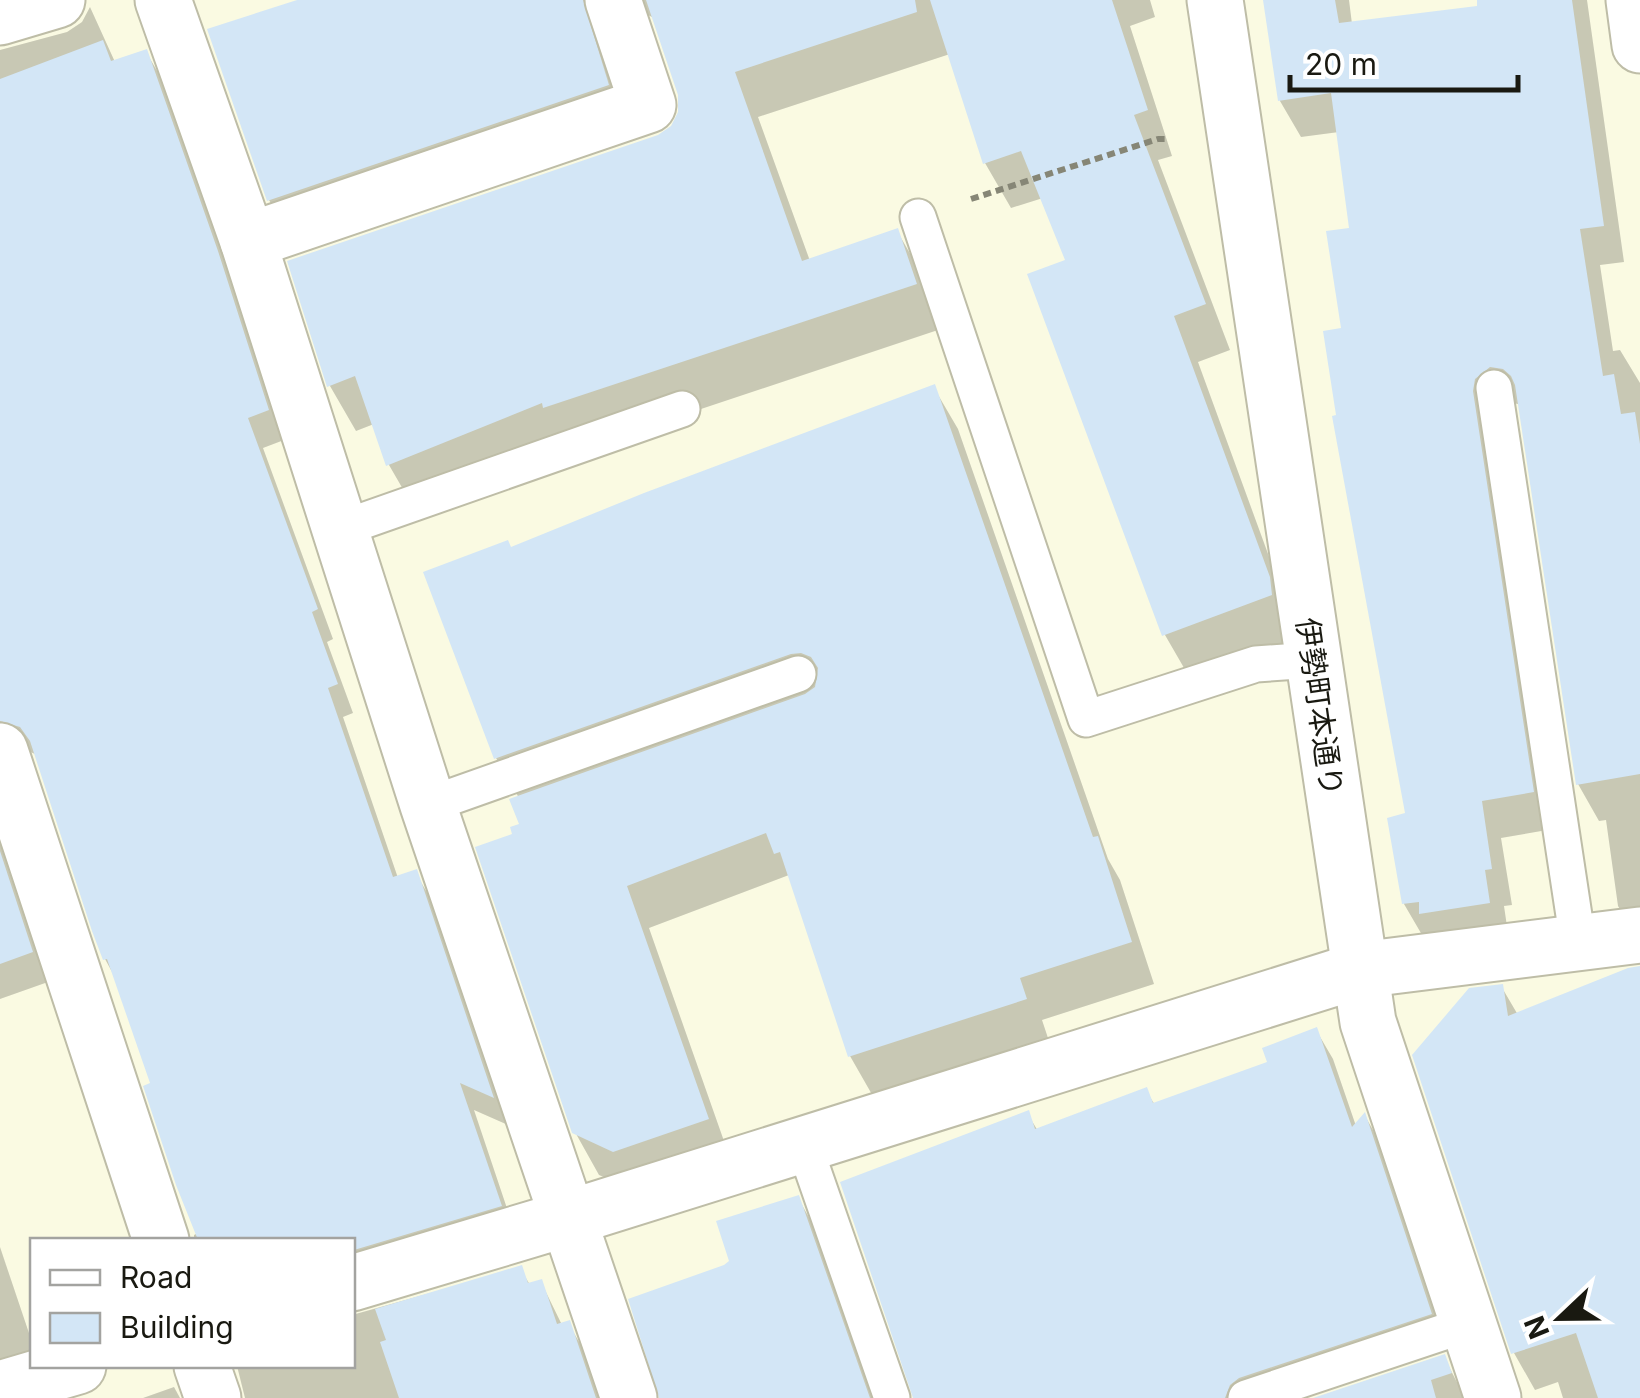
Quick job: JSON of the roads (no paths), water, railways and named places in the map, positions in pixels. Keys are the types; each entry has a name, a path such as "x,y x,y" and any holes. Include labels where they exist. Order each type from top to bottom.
{"street":[{"path":"0,17 58,0"},
{"path":"163,0 248,241 428,806 630,1398"},
{"path":"248,241 648,105 612,0"},
{"name":"伊勢町本通り","path":"1216,0 1368,1022 1494,1398"},
{"path":"1634,0 1640,45"},
{"path":"0,751 161,1238"},
{"path":"355,1282 1360,970 1640,935"},
{"path":"0,1389 71,1368"},
{"path":"203,1368 213,1398"}],"lane":[{"path":"918,216 1086,719 1256,664 1312,660"},
{"path":"1494,388 1578,942"},
{"path":"340,529 682,409"},
{"path":"428,806 798,674"},
{"path":"804,1145 892,1398"},
{"path":"1246,1398 1468,1324"}]}
